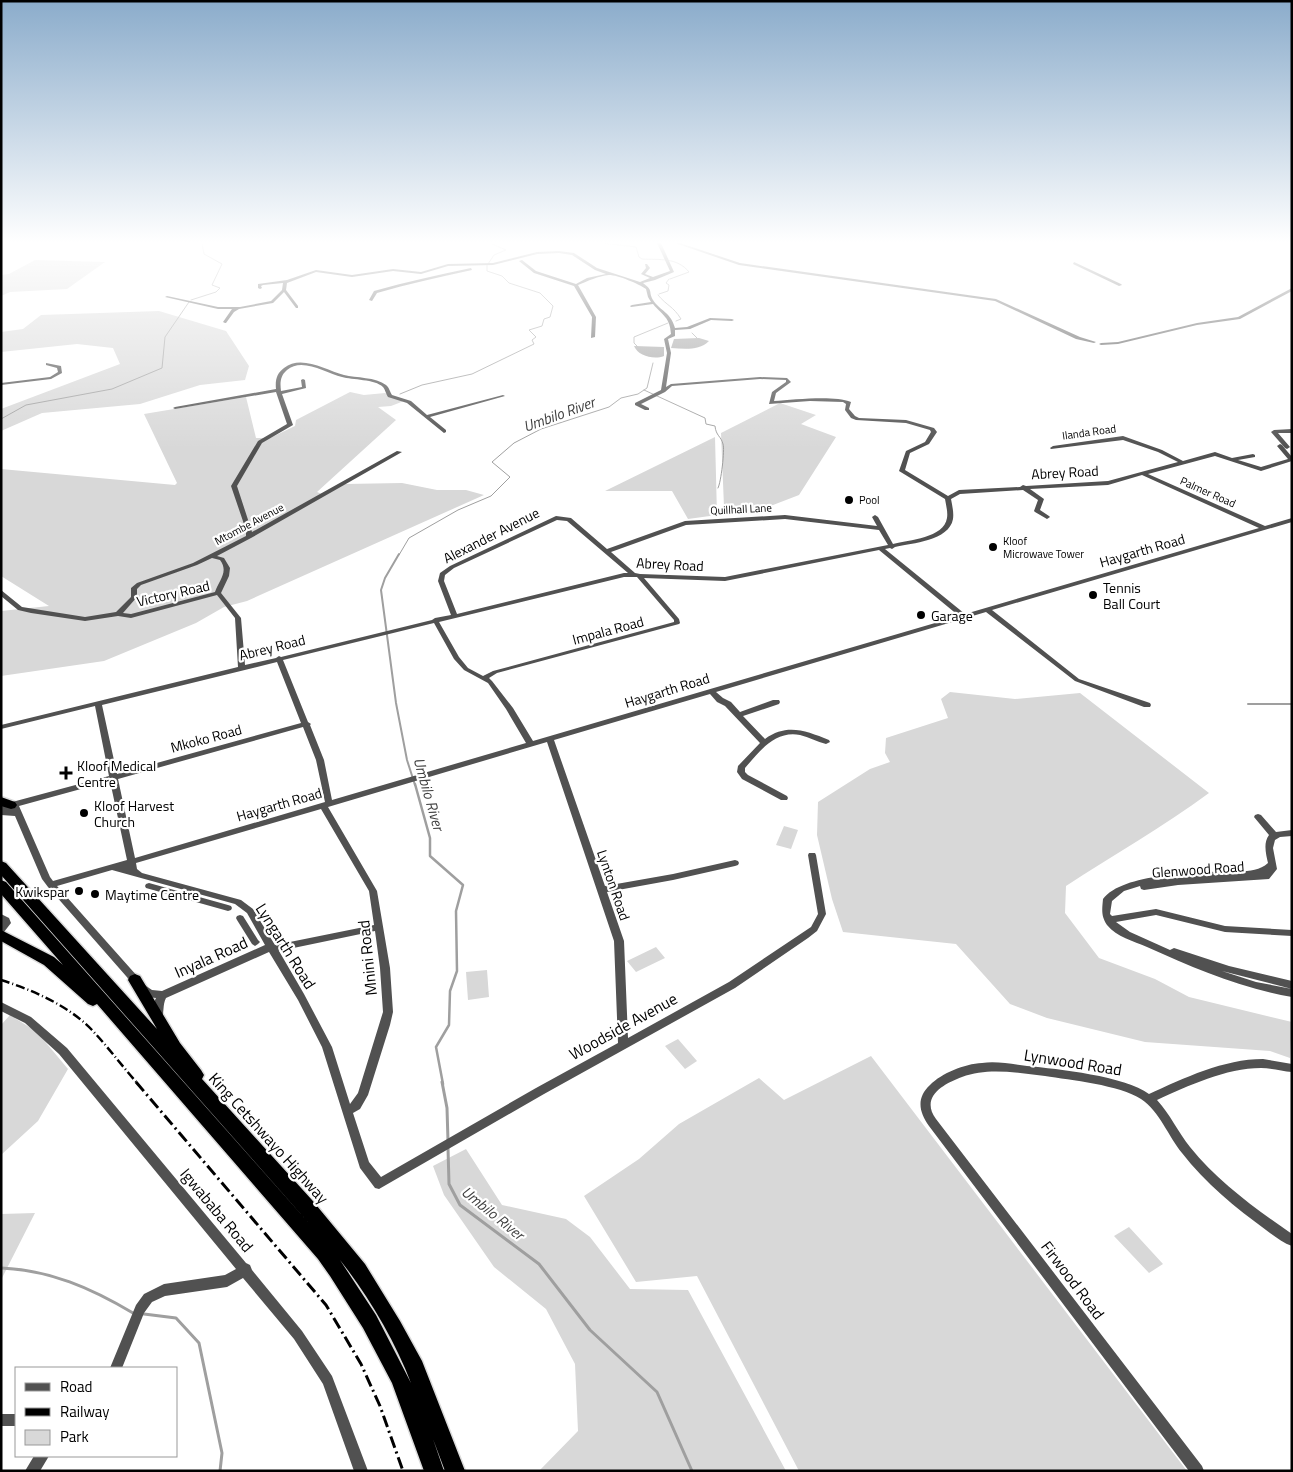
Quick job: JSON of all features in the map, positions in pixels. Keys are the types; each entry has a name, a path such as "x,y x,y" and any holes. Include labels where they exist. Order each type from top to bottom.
{"highway":[{"name":"King Cetshwayo Highway","path":"1,866 330,1233 372,1289 415,1368 455,1471"},
{"path":"1,885 324,1253 343,1279 380,1339 407,1395 434,1471"},
{"path":"1,935 49,961 134,1038"},
{"path":"135,980 175,1047 241,1134"}],"street":[{"path":"225,322 231,312"},
{"path":"591,312 594,317 593,337"},
{"path":"663,312 673,329 672,335 666,339 669,345 669,365 663,391"},
{"path":"1021,312 1078,338 1101,344 1118,343 1196,324 1239,318 1251,312"},
{"path":"673,329 684,328 706,320 715,318 732,320 726,323 706,320"},
{"path":"1,384 51,378 60,373 59,367 48,364"},
{"path":"249,537 249,530 233,486 260,442 290,425 279,392 280,375 284,371 297,366 313,365 339,375 383,386 390,396 408,401 444,431"},
{"path":"647,409 637,404 676,385 756,378 784,379 790,381 776,389 771,397 771,403 810,400 844,401 849,403 847,409 853,417 866,421 906,422 933,430 934,432 929,442 908,452 902,470 948,498"},
{"path":"175,408 304,388 303,380"},
{"path":"428,416 503,396"},
{"path":"1292,431 1274,432 1292,452"},
{"name":"Ilanda Road","path":"1053,448 1123,438 1183,463"},
{"name":"Abrey Road","path":"1,727 454,615 635,574 725,579 927,539 943,532 950,519 948,498 966,491 1104,483 1215,454 1261,470 1291,460 1280,446"},
{"name":"Mtombe Avenue","path":"118,614 134,597 134,588 139,584 183,569 226,549 399,452"},
{"path":"1232,459 1253,456"},
{"name":"Palmer Road","path":"1144,474 1265,528"},
{"path":"1023,487 1041,499 1037,511 1047,517"},
{"name":"Alexander Avenue","path":"454,615 441,581 442,574 452,567 560,517 569,519 635,574"},
{"name":"Quillhall Lane","path":"607,551 685,523 784,517 881,528"},
{"path":"875,517 892,546"},
{"name":"Haygarth Road","path":"51,885 326,804 429,776 720,688 1292,520"},
{"path":"222,559 226,549"},
{"path":"881,549 965,617"},
{"path":"212,556 222,559 227,566 228,574 218,593"},
{"name":"Impala Road","path":"484,678 495,672 677,623 677,620 635,574"},
{"name":"Victory Road","path":"1,592 20,608 30,612 89,619 118,614 131,616 218,593 238,618 242,668"},
{"path":"987,610 1081,682 1147,705"},
{"path":"435,620 462,665 475,675 490,682 509,708 531,745"},
{"name":"Mnini Road","path":"279,658 320,760 326,804 372,887 379,927 385,968 387,1016 363,1095 356,1106 348,1111"},
{"path":"720,688 728,704 764,742"},
{"path":"711,691 720,700 728,704"},
{"path":"739,716 776,702"},
{"path":"98,703 130,862 134,873"},
{"path":"84,707 94,708 102,720"},
{"name":"Mkoko Road","path":"10,807 306,724"},
{"path":"784,798 741,772 742,766 764,742 782,732 794,730 826,742"},
{"name":"Lynton Road","path":"550,740 619,941 623,1045"},
{"path":"1,812 10,807"},
{"name":"Inyala Road","path":"10,807 41,870 51,885 135,980 148,992 163,994 272,948 379,927"},
{"path":"1258,817 1274,835 1292,833"},
{"name":"Glenwood Road","path":"1110,920 1106,912 1106,904 1117,893 1178,882 1262,878 1271,873 1272,864 1269,844 1274,835"},
{"name":"Woodside Avenue","path":"379,1184 430,1153 754,971 814,929 821,917 822,909 812,855"},
{"path":"602,890 673,877 735,862"},
{"name":"Lyngarth Road","path":"112,867 213,899 246,906 272,948 327,1047 364,1164 379,1184"},
{"path":"150,886 213,899 228,908"},
{"path":"1110,920 1156,912 1225,929 1292,933"},
{"path":"1,917 7,923 1,930"},
{"path":"240,918 255,942"},
{"path":"1110,920 1126,934 1216,975 1292,993"},
{"path":"250,933 260,928"},
{"path":"1155,947 1229,970 1292,985"},
{"name":"Inyala Road","path":"158,1017 158,1003 163,994"},
{"name":"Igwababa Road","path":"1,1006 28,1020 63,1051 246,1270 323,1370 342,1415 360,1471"},
{"path":"1150,1099 1202,1078 1244,1065 1265,1064 1292,1068"},
{"name":"Lynwood Road","path":"924,1106 926,1096 936,1086 970,1069 985,1067 1116,1084 1131,1088 1150,1099 1195,1160 1249,1208 1292,1241"},
{"name":"Firwood Road","path":"924,1106 939,1131 1197,1471"},
{"path":"116,1367 140,1309 152,1295 158,1291 227,1280 246,1270"},
{"path":"1,1420 15,1420"},
{"path":"32,1471 41,1457"}],"green space":[{"path":"161,312 226,331 249,366 245,380 200,385 140,404 42,413 1,431 1,409 120,364 113,348 77,344 1,352 1,332 23,329 41,315"},
{"path":"350,392 364,395 385,393 404,401 391,406 378,407 396,420 317,492 322,494 345,484 402,483 437,490 466,490 484,495 247,601 224,607 196,623 104,661 1,676 1,611 49,606 1,576 1,469 175,485 177,483 144,414 246,397 256,438 270,438 295,426 296,420"},
{"path":"780,403 816,415 801,424 836,437 799,495 750,514 724,507 721,433"},
{"path":"715,437 717,515 688,519 672,491 605,491"},
{"path":"950,692 1015,699 1080,693 1209,793 1066,886 1065,913 1099,958 1155,979 1189,997 1292,1022 1290,1058 1270,1051 1145,1042 1047,1018 1010,1004 956,944 843,932 832,899 817,835 818,802 870,769 890,762 885,753 886,738 948,718 941,699"},
{"path":"784,826 798,830 791,849 776,845"},
{"path":"656,947 665,958 636,972 627,961"},
{"path":"487,970 489,997 468,1000 466,972"},
{"path":"10,1015 37,1032 68,1069 38,1121 1,1155 1,1025"},
{"path":"678,1039 697,1061 685,1069 665,1046"},
{"path":"871,1056 1187,1471 799,1471 697,1276 636,1282 584,1196 639,1159 679,1124 759,1078 784,1100"},
{"path":"466,1149 502,1205 566,1219 590,1237 630,1289 688,1290 786,1471 539,1471 578,1431 575,1364 546,1309 494,1267 444,1195 433,1166"},
{"path":"35,1213 1,1280 1,1214"},
{"path":"1129,1227 1163,1264 1149,1273 1114,1236"}],"shaded area":[{"path":"699,338 709,341 696,348 671,348 674,339"},
{"path":"634,346 664,347 664,356 656,358 643,355"}],"waterway":[{"path":"1,419 26,405 112,389 162,368 165,337 182,312"},
{"path":"400,394 422,385 472,374 534,344 532,340 536,337 529,330 542,326 544,319 550,317 551,312"},
{"name":"Umbilo River","path":"676,312 681,319 676,321"},
{"name":"Umbilo River","path":"638,347 634,343 634,337 668,323"},
{"name":"Umbilo River","path":"692,333 697,338"},
{"name":"Umbilo River","path":"644,390 647,388 653,363"},
{"name":"Umbilo River","path":"399,555 409,538 458,510 491,496 510,477 492,462 514,443 541,429 609,407 621,398 638,394 644,390"},
{"path":"644,390 705,418 706,424 715,426 723,447 718,488"},
{"name":"Umbilo River","path":"399,554 385,578 381,590 396,703 407,760 415,785"},
{"path":"1248,704 1292,704"},
{"name":"Umbilo River","path":"415,784 430,838 430,856 463,885 456,911 457,971 450,991 449,1025 436,1047 443,1084"},
{"name":"Umbilo River","path":"442,1082 447,1108 448,1141"},
{"name":"Umbilo River","path":"448,1148 449,1184 460,1205 539,1264 590,1330 657,1392 692,1471"},
{"path":"1,1268 36,1272 70,1282 86,1288 133,1313"},
{"path":"144,1314 176,1318 199,1343 222,1453 220,1471"}],"railway":[{"path":"1,980 38,994 73,1013 104,1043 138,1084"},
{"path":"136,1082 326,1305 361,1364 380,1406 403,1471"}],"place":[{"name":"Pool","path":"849,500"},
{"name":"Kloof Microwave Tower","path":"993,547"},
{"name":"Tennis Ball Court","path":"1093,595"},
{"name":"Garage","path":"921,615"},
{"name":"Kloof Medical Centre","path":"66,773"},
{"name":"Kloof Harvest Church","path":"84,813"},
{"name":"Kwikspar","path":"79,891"},
{"name":"Maytime Centre","path":"95,894"}]}
